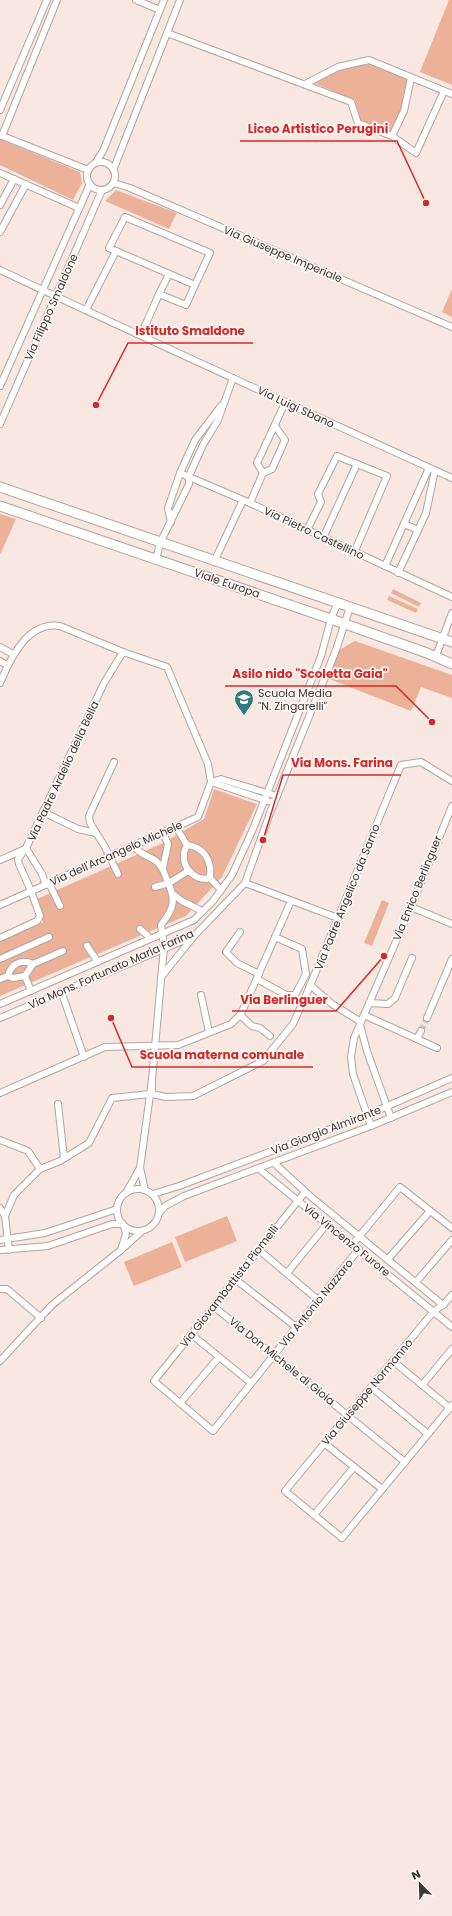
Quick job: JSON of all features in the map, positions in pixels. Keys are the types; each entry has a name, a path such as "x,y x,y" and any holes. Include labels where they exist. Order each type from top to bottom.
{"street":[{"path":"0,110 47,0"},
{"path":"57,0 1,135 88,170"},
{"path":"136,0 160,10"},
{"path":"164,0 103,151 96,162 88,170 87,174 90,184 98,189 106,189 114,182 116,177 114,168 180,0"},
{"path":"167,33 351,102 358,124 392,136 416,153 444,91"},
{"path":"305,84 338,67 369,60 452,94"},
{"path":"392,136 404,112 412,78"},
{"path":"96,162 106,162 114,168"},
{"path":"0,173 79,208"},
{"path":"12,208 0,204 14,179"},
{"name":"Via Giuseppe Imperiale","path":"114,182 452,327"},
{"path":"0,232 1,225 26,184"},
{"name":"Via Filippo Smaldone","path":"0,386 90,184"},
{"name":"Via Filippo Smaldone","path":"0,424 102,190"},
{"path":"159,294 186,305 210,253 125,217 109,248 195,285"},
{"path":"86,310 116,251"},
{"name":"Via Luigi Sbano","path":"0,270 233,378 285,404 452,478"},
{"path":"141,335 169,274"},
{"path":"156,560 160,543 172,522 189,484 188,476 203,445 218,420 233,378"},
{"path":"172,522 168,508 180,473 198,435 223,404"},
{"path":"263,473 257,463 285,404"},
{"path":"250,503 263,473 272,469 285,440 275,426"},
{"path":"307,530 321,502 318,494 337,456 387,476 354,553"},
{"path":"322,538 357,464"},
{"path":"384,566 432,469"},
{"path":"398,573 426,513 432,469"},
{"name":"Via Pietro Castellino","path":"180,473 250,503 354,553 452,597"},
{"name":"Viale Europa","path":"0,487 283,586 338,602 452,642"},
{"path":"214,562 243,500"},
{"name":"Viale Europa","path":"0,506 331,619 436,656 452,664"},
{"path":"404,524 418,530"},
{"name":"Via Mons. Fortunato Maria Farina","path":"0,1004 194,920 221,890 232,875 266,796 321,656 331,619 338,602"},
{"name":"Via Mons. Fortunato Maria Farina","path":"0,1018 164,947 194,936 245,883 274,803 336,650 350,607"},
{"path":"436,656 452,616"},
{"path":"0,683 7,665 13,654 20,646 39,627 52,625 60,626 123,652 167,667 208,764 211,782 221,779 266,796 274,803"},
{"path":"0,647 13,654"},
{"name":"Via Padre Ardelio della Bella","path":"31,891 18,859 26,848 104,683 123,652"},
{"path":"0,661 7,665"},
{"path":"114,762 89,816 90,823 110,856 118,874"},
{"name":"Via Padre Angelico da Sarno","path":"152,1080 152,1094 166,1097 193,1096 263,1062 293,1024 401,765 421,762 452,781"},
{"name":"Via dell'Arcangelo Michele","path":"0,905 198,817 211,782"},
{"path":"266,796 277,796"},
{"name":"Via Enrico Berlinguer","path":"371,1126 353,1074 351,1057 354,1038 411,907 452,806"},
{"path":"43,812 78,829 96,833"},
{"path":"176,827 187,845 201,850 207,856 211,870 210,878 221,890"},
{"path":"163,832 168,844 163,868"},
{"path":"187,845 184,854 188,871 199,879 210,878"},
{"path":"134,846 138,852 155,861 163,868 173,894 173,904 169,914 161,925 161,934 164,947 152,1080 140,1168 145,1190"},
{"path":"0,860 26,848 60,906"},
{"path":"155,887 169,883 188,871"},
{"path":"245,883 291,902 338,918"},
{"path":"0,938 38,921 40,916 31,891"},
{"path":"173,894 182,901 202,911"},
{"path":"0,1093 106,1047 178,1045 231,1024 240,1015 291,902"},
{"path":"411,907 452,924"},
{"path":"140,929 149,939"},
{"path":"240,932 226,952 237,963 286,995 295,995 306,974 302,949 275,936"},
{"path":"161,977 194,936"},
{"path":"0,959 49,937"},
{"path":"87,946 98,962"},
{"path":"0,979 8,976 13,978 24,976 33,964 64,951"},
{"path":"12,954 17,963"},
{"path":"369,1003 388,1004 395,998 412,958"},
{"path":"427,1018 452,959"},
{"path":"8,976 12,967 17,963 28,962 33,964"},
{"path":"24,976 31,991"},
{"path":"310,985 332,1004 361,1024 367,1051 386,1106 452,1078"},
{"path":"61,991 84,1056"},
{"path":"201,995 209,1032"},
{"path":"240,1015 252,1026 260,1028 270,1036"},
{"path":"364,1015 437,1048"},
{"path":"417,1039 421,1031"},
{"path":"391,1118 452,1092"},
{"path":"5,1216 14,1195 40,1169 64,1158 89,1143 112,1098 150,1094"},
{"path":"58,1104 64,1158"},
{"name":"Via Giorgio Almirante","path":"153,1194 367,1115 386,1106 391,1118 184,1196 165,1206 159,1213"},
{"path":"0,1140 28,1151 40,1169"},
{"name":"Via Vincenzo Furore","path":"274,1163 305,1192 443,1305"},
{"path":"140,1168 126,1193 119,1201 117,1209 118,1217 124,1225 131,1230 142,1231"},
{"name":"Via Vincenzo Furore","path":"259,1169 452,1326"},
{"name":"Via Antonio Nazzaro","path":"353,1244 400,1187 430,1211"},
{"path":"0,1361 52,1306 142,1231 155,1224 159,1213 157,1200 153,1194 145,1190 134,1189 126,1193"},
{"name":"Via Giovambattista Piomelli","path":"180,1403 154,1381 305,1192"},
{"path":"0,1208 5,1216 8,1250"},
{"path":"0,1240 45,1233 117,1209"},
{"path":"388,1259 430,1211 452,1228"},
{"path":"0,1250 48,1246 112,1224 124,1225"},
{"path":"287,1273 327,1224"},
{"path":"121,1250 126,1234 124,1225"},
{"path":"416,1282 452,1240"},
{"name":"Via Antonio Nazzaro","path":"180,1403 213,1431 359,1249"},
{"path":"258,1250 318,1300"},
{"path":"235,1279 296,1327"},
{"path":"0,1289 7,1289 41,1318"},
{"name":"Via Giuseppe Normanno","path":"314,1515 285,1491 434,1312 452,1295"},
{"name":"Via Don Michele di Gioia","path":"214,1306 405,1462"},
{"path":"191,1334 251,1383"},
{"path":"422,1385 452,1349"},
{"path":"180,1403 219,1357"},
{"path":"354,1467 314,1515 342,1538 451,1406 393,1361"},
{"path":"371,1387 428,1434"},
{"path":"324,1443 382,1489"}],"shaded area":[{"path":"449,0 452,0 452,85 420,72"},
{"path":"369,60 411,78 404,111 389,135 358,123 355,100 314,83 338,67"},
{"path":"0,139 80,172 82,183 73,200 0,165"},
{"path":"116,190 177,213 169,229 105,201"},
{"path":"452,289 452,317 442,312"},
{"path":"0,514 16,519 0,555"},
{"path":"393,589 421,603 419,607 391,593"},
{"path":"389,596 418,609 416,613 387,600"},
{"path":"355,641 452,675 452,698 421,687 411,711 327,678 339,650"},
{"path":"214,789 257,804 222,877 186,916 0,996 0,941 43,922 37,899 163,843 204,819"},
{"path":"382,900 389,903 372,946 364,943"},
{"path":"227,1216 237,1241 185,1262 175,1237"},
{"path":"172,1242 182,1267 134,1286 124,1262"}],"tunnel":[{"path":"421,1031 427,1018"}],"place":[{"name":"Liceo Artistico Perugini","path":"426,203"},
{"name":"Istituto Smaldone","path":"96,405"},
{"name":"Scuola Media \"N. Zingarelli\"","path":"244,716"},
{"name":"Asilo nido \"Scoletta Gaia\"","path":"432,722"},
{"name":"Via Mons. Farina","path":"263,840"},
{"name":"Via Berlinguer","path":"384,956"},
{"name":"Scuola materna comunale","path":"111,1018"}]}
